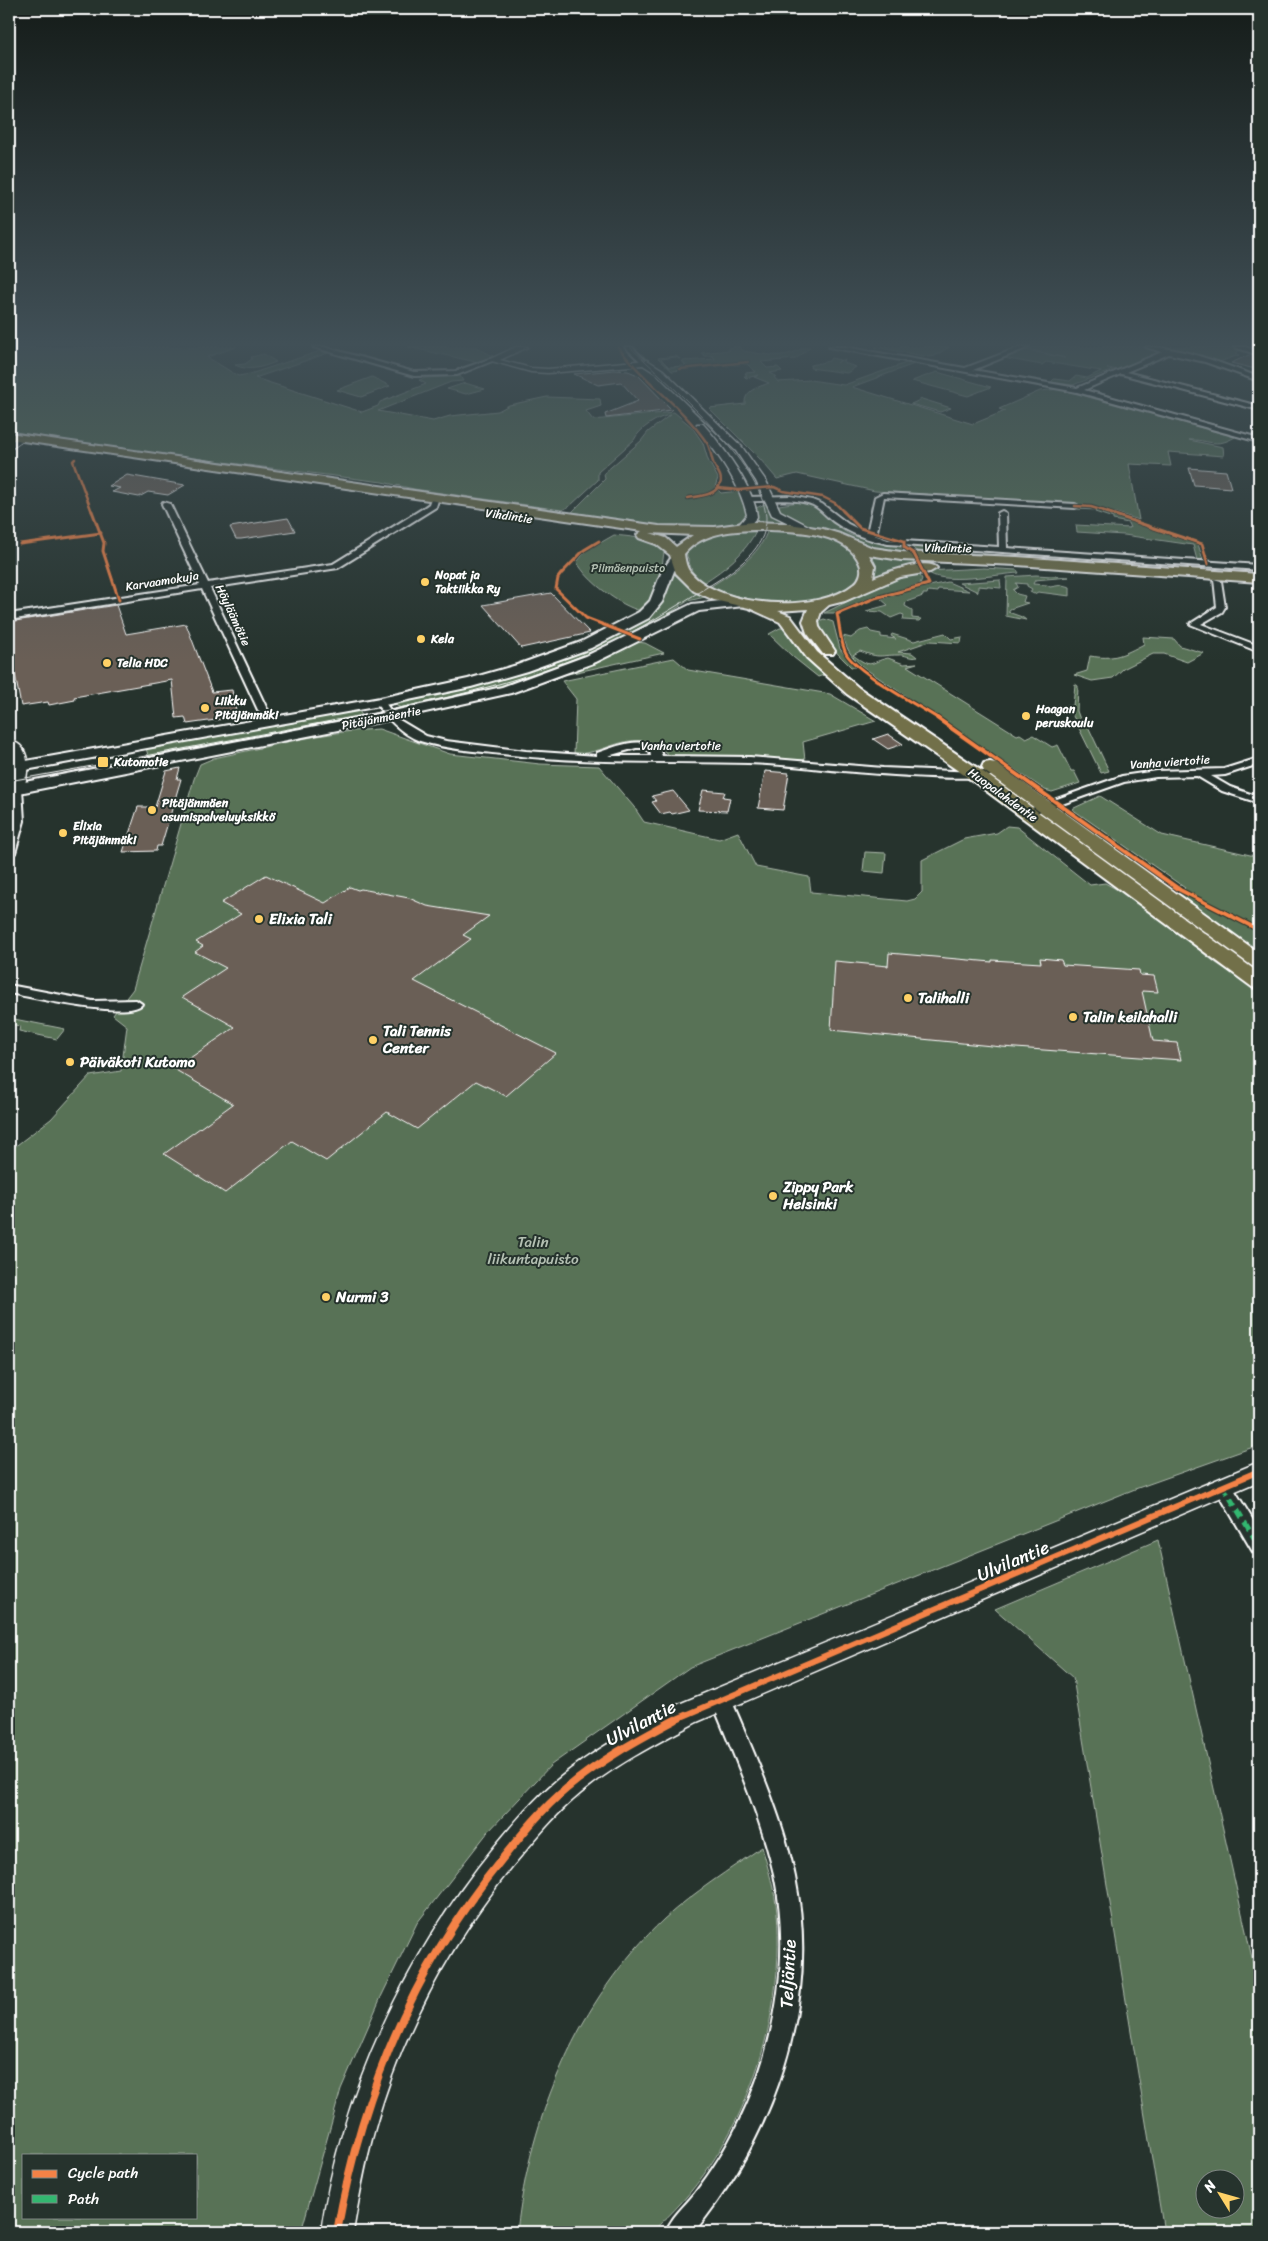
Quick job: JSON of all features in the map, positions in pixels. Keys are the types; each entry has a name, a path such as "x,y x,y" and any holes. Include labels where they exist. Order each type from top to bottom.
{"main road":[{"name":"Vihdintie","path":"81,452 423,504 639,534 661,541 677,556"},
{"name":"Vihdintie","path":"423,504 659,530 714,531 742,527 780,526 812,530 876,553 900,557 991,559 1259,578"},
{"path":"714,531 691,541 677,556 681,570 690,581 710,593 746,604"},
{"path":"854,546 868,565 867,575 859,588"},
{"name":"Pitäjänmäentie","path":"16,768 261,717 275,721 380,702 471,683 509,672 566,652 610,634 634,621 651,608 661,594 668,571 677,556"},
{"name":"Vihdintie","path":"746,604 802,606 822,604 897,573 921,568 957,566 1036,568 1259,584"},
{"name":"Pitäjänmäentie","path":"11,786 389,716 483,696 529,683 591,659 696,607 746,604"},
{"name":"Huopalahdentie","path":"746,604 785,619 812,655 838,680 976,775 1259,983"},
{"name":"Huopalahdentie","path":"822,604 810,615 812,627 822,644 845,668 998,772 1259,962"}],"street":[{"path":"719,452 747,499 752,514 751,519 742,527"},
{"path":"741,452 761,481 773,510 779,516 812,530"},
{"path":"868,537 873,531 879,497 886,494 1075,506"},
{"name":"Vihdintie","path":"747,499 769,498 811,502 842,522 849,529 868,537 911,544 1259,568"},
{"name":"Höyläämötie","path":"166,504 206,587 261,717"},
{"name":"Karvaamokuja","path":"319,567 423,504"},
{"name":"Karvaamokuja","path":"9,618 341,564 423,504"},
{"path":"1002,513 1003,550"},
{"path":"1217,581 1221,607 1194,624 1259,649"},
{"name":"Vanha viertotie","path":"380,702 389,716 410,732 437,743 526,754 593,759 750,760 883,771 976,775 998,772"},
{"path":"9,744 20,753 11,786 21,811 20,825 9,853"},
{"name":"Vanha viertotie","path":"1027,812 1131,778 1156,774 1225,772 1259,761"},
{"path":"1201,774 1226,789 1259,800"},
{"path":"9,989 93,1005 136,1004"},
{"name":"Ulvilantie","path":"337,2232 352,2161 371,2095 407,2008 442,1942 465,1906 537,1817 570,1785 602,1760 688,1713 1259,1471"},
{"path":"1224,1486 1259,1546"},
{"name":"Teljäntie","path":"678,2232 709,2196 732,2162 759,2106 767,2088 784,2030 790,1986 790,1924 784,1874 762,1807 721,1699"}],"green space":[{"path":"140,452 621,452 598,472 598,480 570,506 562,510 414,489 382,482"},
{"path":"629,452 706,452 718,478 715,487 721,493 739,491 747,516 734,524 690,528 636,523 572,512 605,479 604,473"},
{"path":"753,452 1224,452 1224,456 1168,452 1171,466 1129,464 1139,520 1116,513 1101,512 1198,544 1203,560 1197,560 1193,545 1124,535 1077,532 1076,525 1130,528 1128,523 1113,520 1113,518 1095,512 1096,510 1075,509 1074,504 875,491 797,474 777,479"},
{"path":"799,502 814,507 851,535 890,543 904,549 909,554 876,549 841,534 801,524 780,514 779,505"},
{"path":"767,503 774,515 786,522 755,521 758,515 756,508"},
{"path":"757,529 747,546 734,560 703,583 692,571 685,550 693,544 710,536"},
{"path":"768,529 813,534 836,540 853,552 861,565 859,576 853,584 844,589 815,601 801,604 761,601 733,595 710,587 752,555 764,539"},
{"name":"Piimäenpuisto","path":"614,535 634,537 654,543 664,552 659,588 653,599 641,611 624,604 605,592 588,577 577,562 586,551"},
{"path":"909,545 945,551 1259,574 1067,562 989,555 919,553"},
{"path":"870,556 913,561 915,566 873,576 875,569"},
{"path":"984,568 1017,570 1019,573 984,577 944,578 927,571"},
{"path":"672,572 690,589 705,597 688,601 654,623 590,657 496,690 403,709 393,704 454,689 646,618 664,598"},
{"path":"918,572 922,579 920,584 873,597 835,613 824,613 863,594 883,581"},
{"path":"1036,575 1069,577 1035,580 1033,584 1050,587 1062,585 1070,587 1070,596 1038,592 1034,594 1030,592 1032,589 1027,584 1016,583 1018,587 1013,590 1017,594 1025,596 1023,602 1028,603 1010,609 1008,612 1026,620 1006,616 1007,577"},
{"path":"1000,580 1001,588 978,586 978,592 959,583"},
{"path":"948,582 969,591 938,589 937,592 928,591 923,596 906,602 905,606 912,610 912,618 921,619 919,621 903,620 904,615 901,614 891,618 882,612 866,611 888,605 881,599"},
{"path":"824,619 833,622 840,649 855,667 851,667 824,637 818,625 819,621"},
{"path":"780,628 785,628 806,656 824,675 818,677 769,634"},
{"path":"868,629 871,632 881,634 881,637 896,639 891,636 892,634 914,641 945,633 951,639 962,637 961,643 930,641 898,652 912,653 917,657 901,655 876,656 860,651 853,655 868,664 888,658 904,664 917,663 907,666 1017,735 1020,734 1026,738 1033,735 1052,747 1058,745 1071,771 1074,771 1080,783 1052,792 1045,790 867,670 852,655 843,636 851,638 860,631"},
{"path":"1143,637 1174,639 1180,646 1204,653 1187,662 1164,654 1153,654 1123,669 1113,678 1092,681 1074,675 1087,671 1090,656 1112,657 1124,654 1144,644"},
{"path":"637,642 645,643 664,653 566,673"},
{"path":"674,658 688,670 830,694 876,721 803,742 805,760 669,755 645,741 622,742 600,750 574,754 576,699 562,681"},
{"path":"1075,684 1078,686 1077,711 1081,722 1086,722 1109,771 1101,773 1070,710 1064,706 1073,706"},
{"path":"358,709 364,719 149,759 146,748"},
{"name":"Talin liikuntapuisto","path":"379,729 450,754 540,764 599,766 634,807 644,822 719,839 738,832 756,867 809,877 811,892 907,901 915,899 922,892 922,860 964,839 997,833 1007,826 1017,827 1090,885 1105,883 1127,895 1216,963 1259,991 1259,1445 1135,1489 690,1667 551,1765 488,1832 417,1923 381,1997 341,2089 301,2232 9,2232 9,1151 51,1119 90,1076 121,1071 127,1026 113,1015 133,989 200,764 214,758 338,733"},
{"path":"1100,796 1162,835 1259,857 1259,956 1179,893 1185,888 1072,809"},
{"path":"865,852 886,853 884,873 863,871"},
{"path":"9,1018 65,1029 57,1039 19,1031 20,1026 9,1024"},
{"path":"1158,1540 1259,1989 1259,2232 1164,2232 1073,1678 995,1609"},
{"path":"762,1847 773,1888 777,1913 778,1956 773,2001 764,2045 750,2088 732,2129 709,2167 682,2202 651,2232 517,2232 533,2146 563,2062 583,2023 607,1986 634,1951 664,1919 699,1890"}],"building":[{"path":"1189,468 1226,471 1231,488 1194,485"},
{"path":"127,475 185,485 168,495 148,492 139,497 112,492 120,488 109,486"},
{"path":"288,518 295,531 236,539 230,527"},
{"path":"551,593 590,633 521,648 483,605"},
{"name":"Telia HDC","path":"116,605 126,634 186,624 212,692 232,690 237,717 187,724 185,717 176,718 172,680 74,697 75,700 49,705 48,702 21,706 11,653 13,652 9,622"},
{"path":"888,734 903,744 888,749 873,739"},
{"name":"Pitäjänmäen asumispalveluyksikkö","path":"180,768 177,779 181,779 161,846 157,846 156,851 123,852 138,807 155,807 166,771"},
{"path":"765,771 789,773 783,810 758,808"},
{"path":"703,790 725,792 723,797 730,798 727,811 698,810"},
{"path":"673,791 689,810 672,814 670,812 661,814 652,802 656,801 652,796"},
{"name":"Tali Tennis Center","path":"266,875 325,903 350,887 409,898 427,906 489,916 463,935 471,939 414,981 556,1053 506,1096 476,1081 417,1129 387,1112 326,1161 292,1141 225,1193 164,1154 233,1104 174,1069 235,1027 182,997 226,968 195,952 203,946 196,942 241,914 221,903"},
{"path":"889,953 992,962 992,960 1041,963 1040,958 1061,960 1063,965 1139,970 1140,975 1154,976 1158,992 1142,991 1153,1041 1177,1043 1181,1060 1002,1047 831,1030 835,961 888,966"}],"tram line":[{"path":"9,781 436,700 511,681 548,669 614,642 721,579 743,562 760,542 765,530 766,517 761,496 749,473 732,452"}],"marked path":[{"path":"1223,1486 1259,1546"}],"cycle path":[{"path":"688,498 708,494 716,490 721,484 721,477 710,452"},
{"path":"75,459 73,461 104,543 103,551 119,600"},
{"path":"719,488 739,490 774,487 783,491 823,497 835,503 860,528 904,541 904,547 914,554 929,584 875,598 837,614 844,648 848,656 863,670 958,732 1180,890 1259,930"},
{"path":"1075,506 1091,507 1200,543 1202,544 1208,564"},
{"path":"20,544 101,533"},
{"path":"599,541 584,550 561,574 558,578 556,589 586,618 640,639"},
{"path":"337,2232 346,2180 360,2127 378,2074 400,2022 426,1972 454,1924 486,1879 538,1817 572,1784 613,1755 688,1713 1259,1471"}],"place":[{"name":"Nopat ja Taktiikka Ry","path":"425,582"},
{"name":"Kela","path":"421,639"},
{"name":"Telia HDC","path":"107,663"},
{"name":"Liikku Pitäjänmäki","path":"205,708"},
{"name":"Haagan peruskoulu","path":"1026,716"},
{"name":"Kutomotie","path":"103,762"},
{"name":"Pitäjänmäen asumispalveluyksikkö","path":"152,810"},
{"name":"Elixia Pitäjänmäki","path":"63,833"},
{"name":"Elixia Tali","path":"259,919"},
{"name":"Talihalli","path":"908,998"},
{"name":"Talin keilahalli","path":"1073,1017"},
{"name":"Tali Tennis Center","path":"373,1040"},
{"name":"Päiväkoti Kutomo","path":"70,1062"},
{"name":"Zippy Park Helsinki","path":"773,1196"},
{"name":"Nurmi 3","path":"326,1297"}]}
